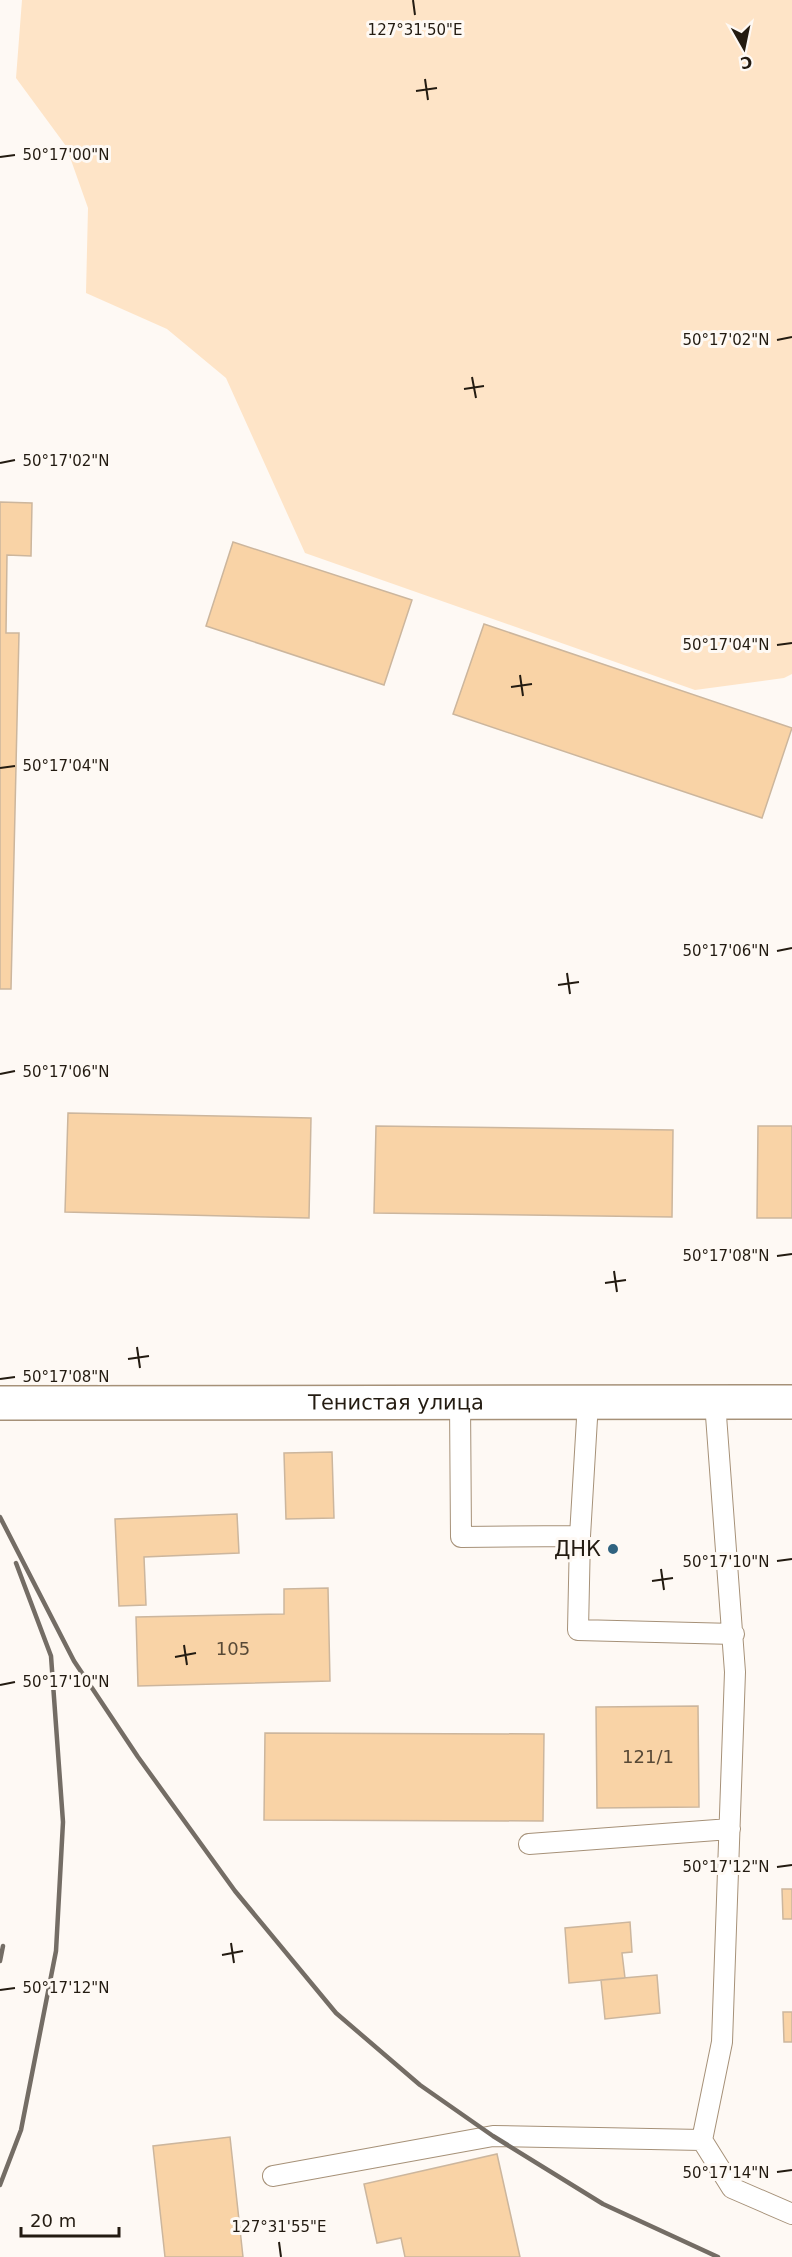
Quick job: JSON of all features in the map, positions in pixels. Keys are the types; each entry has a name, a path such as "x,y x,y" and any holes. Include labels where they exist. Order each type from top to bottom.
{"main road":[{"name":"Тенистая улица","path":"0,1402 792,1402"}],"lane":[{"path":"460,1402 462,1537 580,1536"},
{"path":"588,1402 580,1536 578,1630 734,1634"},
{"path":"715,1402 734,1634 735,1672 722,2042 702,2139 732,2188 792,2214"},
{"path":"529,1844 730,1829"},
{"path":"273,2176 493,2136 702,2139"}],"shaded area":[{"path":"22,0 792,0 792,674 784,678 695,690 305,553 226,378 167,329 86,293 88,208 66,146 16,78"}],"building":[{"path":"0,502 32,503 31,556 7,555 6,633 19,633 11,989 0,989"},
{"path":"233,542 412,600 384,685 206,626"},
{"path":"484,624 792,728 762,818 453,714"},
{"path":"68,1113 311,1118 309,1218 65,1212"},
{"path":"376,1126 673,1130 672,1217 374,1213"},
{"path":"758,1126 792,1126 792,1218 757,1218"},
{"path":"332,1452 334,1518 286,1519 284,1453"},
{"path":"237,1514 239,1553 144,1557 146,1605 119,1606 115,1519"},
{"path":"328,1588 330,1681 138,1686 136,1617 284,1614 284,1589"},
{"path":"698,1706 699,1807 597,1808 596,1707"},
{"path":"265,1733 544,1734 543,1821 264,1820"},
{"path":"782,1889 792,1889 792,1919 783,1919"},
{"path":"630,1922 632,1952 622,1953 625,1978 569,1983 565,1928"},
{"path":"657,1975 660,2013 605,2019 601,1980"},
{"path":"783,2012 792,2012 792,2042 784,2042"},
{"path":"230,2137 243,2257 165,2257 153,2146"},
{"path":"497,2154 520,2257 405,2257 401,2238 377,2243 364,2184"}],"railway":[{"path":"0,1517 74,1661 138,1757 235,1891 336,2013 420,2085 493,2136 603,2204 718,2257"},
{"path":"0,2185 21,2130 56,1951 63,1822 51,1656 16,1563"},
{"path":"0,1961 3,1946"}],"place":[{"name":"ДНК","path":"613,1549"}]}
